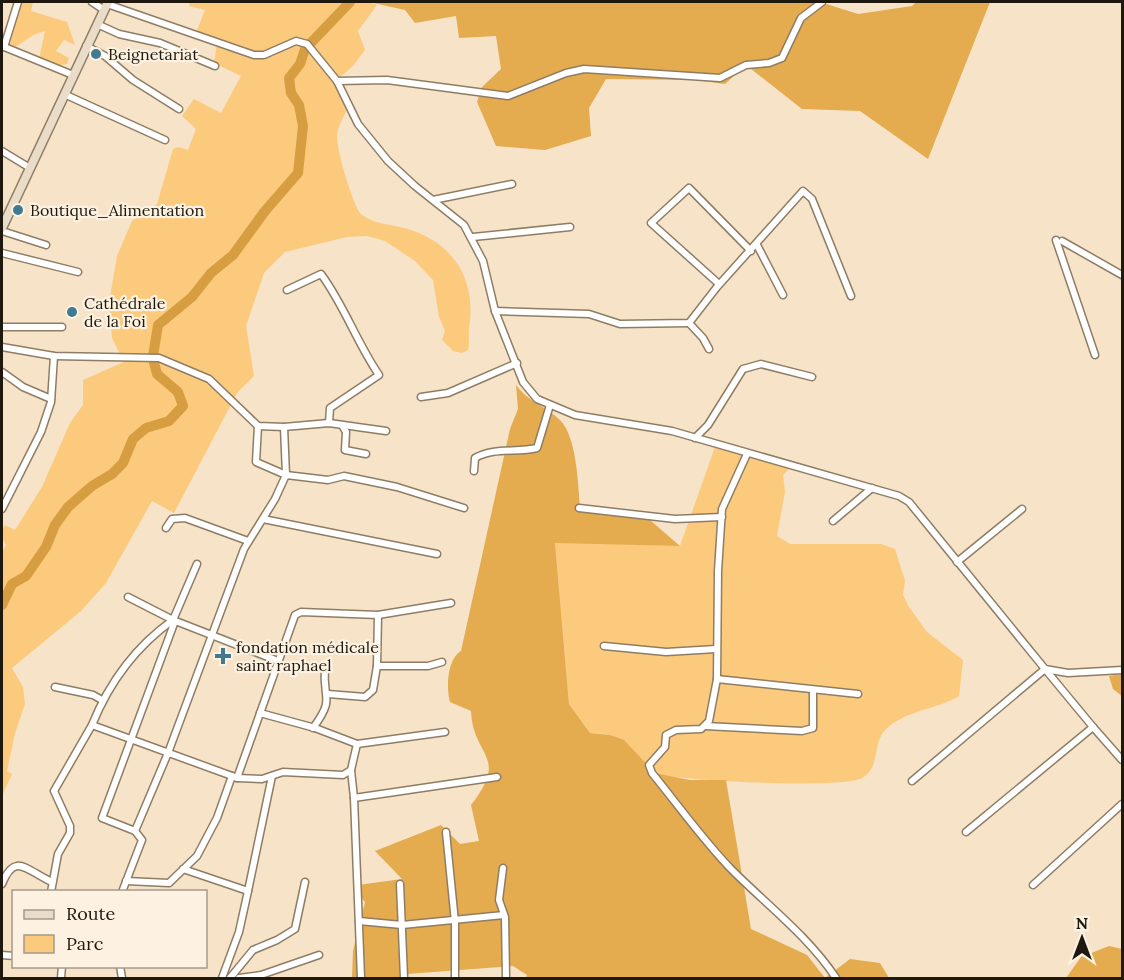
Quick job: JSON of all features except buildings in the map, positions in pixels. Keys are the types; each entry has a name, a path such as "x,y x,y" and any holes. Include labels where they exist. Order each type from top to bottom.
{"main road":[{"path":"2,226 106,5"}],"street":[{"path":"18,2 3,46 73,75"},
{"path":"92,2 254,55 264,55 296,41 302,42 318,55 337,81 348,107 371,140 397,170 458,219 473,237 483,261 495,310 523,382 532,395 575,415 695,438 899,496 909,502 1122,760"},
{"path":"337,81 387,80 508,96 566,73 584,69 720,78 746,65 769,63 782,58 801,18 822,2"},
{"path":"97,24 119,34 160,43 215,66"},
{"path":"86,45 105,56 133,80 179,109"},
{"path":"64,94 165,140"},
{"path":"2,151 30,168"},
{"path":"433,200 512,184"},
{"path":"719,284 651,224 689,188 751,251"},
{"path":"689,323 719,284 751,251 793,199 803,191 812,199 851,296"},
{"path":"2,226 46,244"},
{"path":"473,237 570,227"},
{"path":"1095,355 1059,241 1122,275"},
{"path":"757,244 783,295"},
{"path":"2,254 78,272"},
{"path":"287,290 321,274 344,311 360,347 379,375 330,408 329,423"},
{"path":"495,310 589,314 620,324 689,323 703,338 709,349"},
{"path":"2,327 62,327"},
{"path":"2,347 54,356 159,358 209,379 258,426 284,428 329,423 386,431"},
{"path":"2,509 41,432 51,399 54,356"},
{"path":"421,397 448,393 517,363"},
{"path":"695,438 708,425 743,369 761,364 812,376"},
{"path":"2,372 24,387 51,399"},
{"path":"474,471 475,458 487,451 522,452 537,448 550,405"},
{"path":"342,425 346,432 345,450 366,454"},
{"path":"258,426 256,462 286,475 328,480 344,476 397,487 464,508"},
{"path":"135,831 168,753 248,541 263,519 286,475 284,428"},
{"path":"747,454 723,509 716,649 717,679 709,721 701,729 676,729 666,735 665,747 649,765 652,773 731,869 782,916 825,962 836,978"},
{"path":"833,520 872,488"},
{"path":"579,508 675,519 722,518"},
{"path":"957,562 1022,509"},
{"path":"166,528 172,519 184,518 248,541"},
{"path":"263,519 437,554"},
{"path":"122,890 142,840 135,831 102,819 197,564"},
{"path":"128,597 174,621 278,661"},
{"path":"126,881 169,883 194,859 217,818 298,612 378,615 451,603"},
{"path":"328,694 365,697 373,690 377,666 378,615"},
{"path":"51,890 58,854 70,833 70,826 54,791 92,725 112,681 136,654 174,621"},
{"path":"604,646 666,652 716,649"},
{"path":"377,666 428,666 442,662"},
{"path":"313,728 326,712 328,694 324,680 325,668"},
{"path":"912,781 1045,669 1068,673 1122,670"},
{"path":"717,679 858,694"},
{"path":"55,687 93,695 102,700"},
{"path":"705,726 802,731 813,728 813,690"},
{"path":"260,713 313,728 357,744 445,732"},
{"path":"92,725 234,777 262,779 283,772 343,775 351,770"},
{"path":"966,832 1094,727"},
{"path":"357,744 351,770 362,978"},
{"path":"222,978 239,932 272,776"},
{"path":"354,798 497,777"},
{"path":"1033,885 1122,804"},
{"path":"446,832 455,918 455,978"},
{"path":"2,884 8,870 15,866 23,866 52,882"},
{"path":"503,868 499,900 504,915 506,978"},
{"path":"183,869 248,891"},
{"path":"230,978 253,950 295,929 305,882"},
{"path":"400,884 404,978"},
{"path":"360,921 402,925 504,915"},
{"path":"239,978 261,975 319,955"}],"green space":[{"path":"13,2 33,2 31,11 67,22 75,45 64,40 56,51 69,58 67,64 54,66 39,59 45,31 33,35 14,48 2,39"},
{"path":"190,2 369,2 377,5 358,31 365,50 352,67 334,82 347,110 337,133 342,164 361,214 376,222 421,234 436,242 458,264 465,278 471,310 468,350 462,353 453,351 442,340 445,331 439,317 433,280 415,261 385,241 367,236 347,237 285,252 264,273 246,326 254,376 237,393 174,513 152,501 106,583 81,611 12,668 23,687 25,704 15,733 7,771 12,774 2,796 2,552 6,545 2,537 2,530 5,525 15,530 42,487 70,423 83,405 83,380 124,362 112,338 109,303 117,256 132,221 157,204 173,149 178,147 188,150 196,129 182,116 194,99 221,113 241,76 214,63 217,43 195,35 205,10 189,6"},
{"path":"716,444 790,468 783,475 785,492 777,536 790,544 881,544 895,549 905,581 903,595 909,607 927,632 963,660 959,696 893,723 881,736 872,768 862,778 826,783 796,783 729,781 658,774 644,766 615,738 606,734 590,733 569,704 555,542 680,546"}],"shaded area":[{"path":"369,2 820,2 858,14 912,6 916,2 990,2 928,159 860,111 802,109 746,65 725,84 695,80 606,79 589,108 591,136 545,150 496,146 477,102 482,87 501,69 496,36 459,38 456,16 415,23 405,10"},
{"path":"516,385 526,395 555,415 566,428 576,462 580,507 643,514 680,546 555,543 569,704 590,733 610,735 624,740 655,773 690,780 726,780 751,929 807,955 825,978 526,978 527,975 513,966 407,974 406,978 352,978 353,951 365,902 355,890 358,885 402,879 375,851 441,825 460,844 479,841 471,805 488,776 489,766 473,726 471,711 450,702 448,682 450,667 456,655 461,651 510,429 518,409"},
{"path":"1122,674 1122,696 1113,689 1109,676"},
{"path":"1109,946 1122,949 1122,978 1066,978 1081,957"},
{"path":"850,959 880,963 889,978 825,978"}],"waterway":[{"path":"153,356 158,325 192,297 211,273 233,255 265,211 298,173 303,126 299,105 291,93 289,78 300,64 305,49 350,2"},
{"path":"2,605 12,584 26,576 46,547 55,525 68,507 123,463 133,439 146,428 169,421 183,406 178,392 157,374 153,359"}],"place":[{"name":"Beignetariat","path":"96,54"},
{"name":"Boutique_Alimentation","path":"18,210"},
{"name":"Cathédrale de la Foi","path":"72,312"},
{"name":"fondation médicale saint raphael","path":"223,656"}]}
